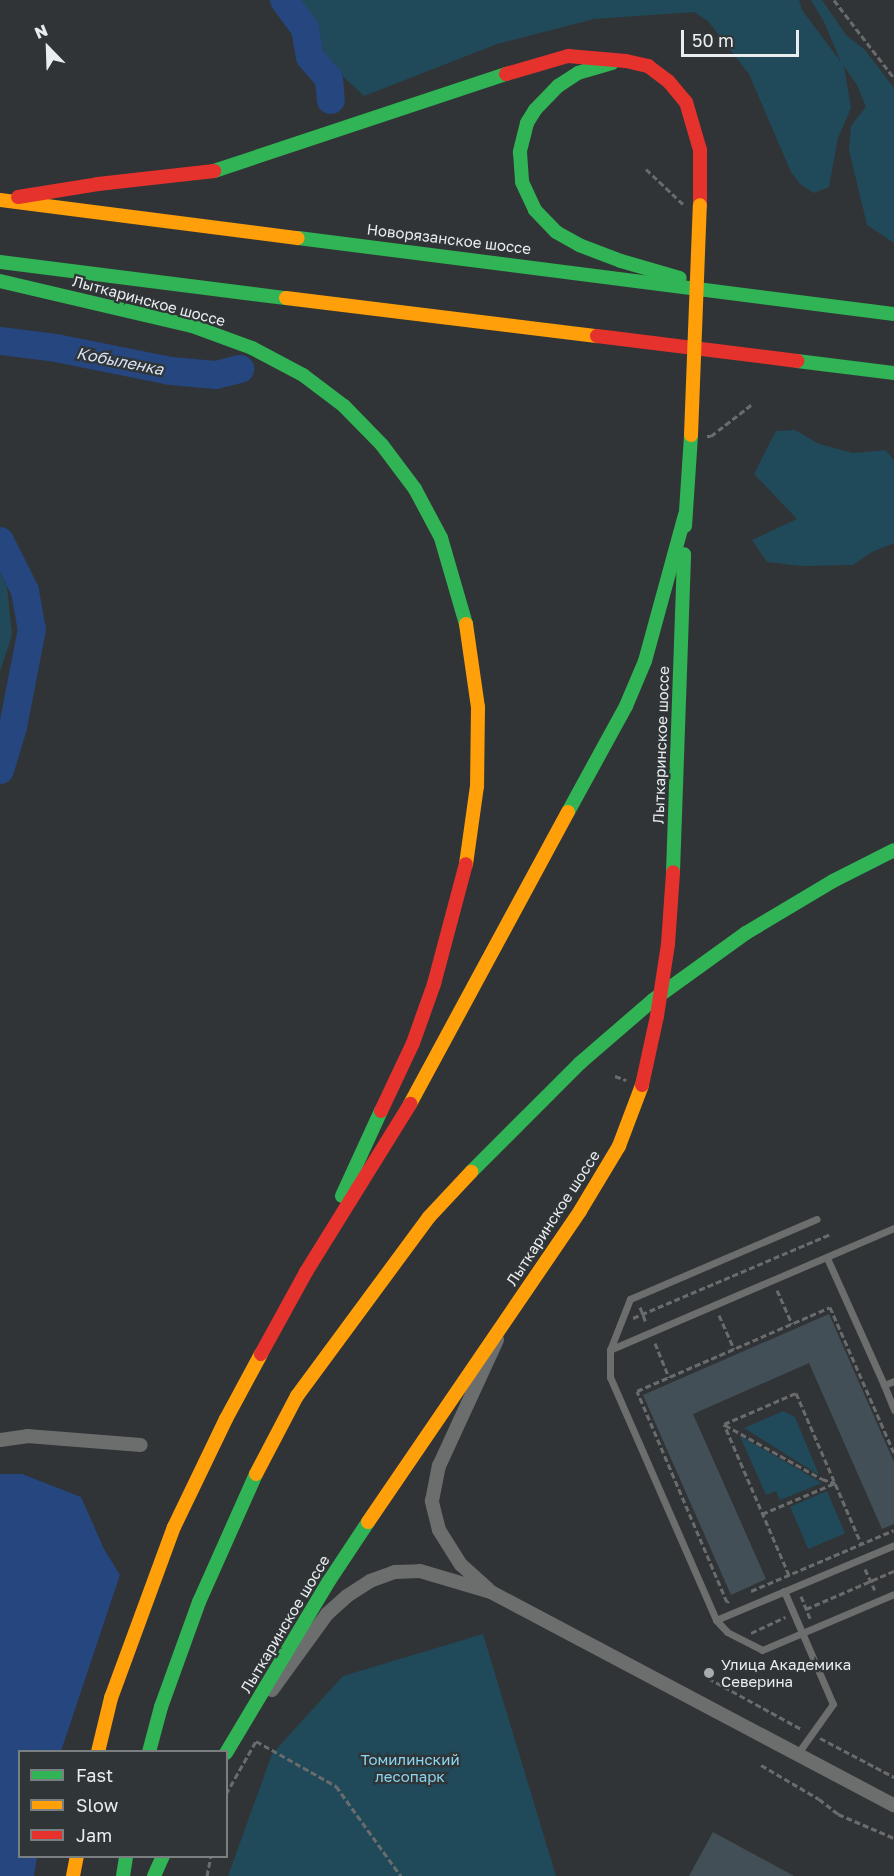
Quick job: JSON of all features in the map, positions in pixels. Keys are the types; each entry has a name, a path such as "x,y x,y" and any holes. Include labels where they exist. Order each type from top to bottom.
{"main road":[{"name":"Лыткаринское шоссе","path":"1,200 98,184 223,170 542,62 568,56 626,61 648,66 669,82 686,102 700,150 700,205 691,435 685,514 673,872 667,954 642,1085 619,1146 580,1211 440,1413 329,1581 228,1751"},
{"name":"Лыткаринское шоссе","path":"626,61 601,65 579,73 558,86 535,110 527,123 520,152 520,167 527,197 545,222 579,245 621,261 716,290"},
{"name":"Новорязанское шоссе","path":"1,200 894,314"},
{"path":"0,262 894,373"},
{"name":"Лыткаринское шоссе","path":"0,281 192,327 252,348 303,375 344,406 382,445 415,489 441,538 459,592 471,645 478,707 477,786 465,874 434,984 413,1043 306,1272"},
{"name":"Лыткаринское шоссе","path":"98,1750 111,1698 174,1527 226,1419 306,1272 407,1110 626,706 645,661 660,614 685,514"},
{"path":"150,1750 161,1707 199,1602 247,1491 297,1396 429,1217 503,1137 580,1064 653,1000 746,933 833,881 894,850"},
{"path":"74,1876 77,1858"},
{"path":"123,1876 126,1858"},
{"path":"154,1876 163,1858"}],"street":[{"path":"491,1592 461,1565 439,1530 432,1501 440,1466 507,1318"},
{"path":"0,1440 27,1436 141,1445"},
{"path":"228,1751 327,1614 347,1596 370,1581 395,1572 420,1570 491,1592 798,1752 894,1805"}],"lane":[{"path":"817,1219 630,1299 610,1350 610,1377 716,1620 727,1632 762,1650 894,1594"},
{"path":"610,1350 894,1228"},
{"path":"827,1258 894,1410"},
{"path":"884,1385 894,1381"},
{"path":"716,1620 894,1545"},
{"path":"784,1591 833,1704 798,1752"}],"path":[{"path":"834,0 894,78"},
{"path":"646,169 680,204 700,205"},
{"path":"691,435 711,436 751,405"},
{"path":"621,1323 831,1234"},
{"path":"737,1597 727,1602 637,1391 830,1307 894,1453"},
{"path":"724,1424 796,1393 866,1556 864,1566 879,1600"},
{"path":"724,1424 822,1479 835,1483"},
{"path":"724,1424 788,1575 796,1586 814,1628"},
{"path":"762,1514 835,1483"},
{"path":"747,1593 894,1530"},
{"path":"738,1638 894,1571"},
{"path":"708,1678 785,1722 894,1777"},
{"path":"228,1790 256,1741 336,1786 400,1876"},
{"path":"761,1765 819,1799 838,1814 894,1838"},
{"path":"207,1876 211,1858"}],"green space":[{"path":"292,0 799,0 802,10 841,62 824,22 811,0 822,0 846,35 865,50 894,88 894,243 867,225 849,150 851,126 866,107 857,85 844,66 851,108 838,138 829,187 814,193 800,184 791,172 749,74 708,21 694,12 594,19 497,44 364,96 330,64 313,27"},
{"path":"795,430 819,444 853,453 886,450 894,461 894,543 872,552 853,565 802,566 767,562 752,540 797,519 754,474 776,431"},
{"path":"0,573 7,587 12,635 0,671"},
{"path":"783,1411 795,1417 819,1475 744,1428"},
{"path":"740,1436 822,1483 780,1500 776,1491 766,1495"},
{"path":"827,1491 845,1533 808,1549 790,1507"},
{"name":"Томилинский лесопарк","path":"483,1634 556,1876 228,1876 272,1754 343,1676"}],"water":[{"path":"0,1474 22,1474 81,1497 104,1549 120,1575 61,1750 18,1750 18,1858 37,1858 34,1876 0,1876"}],"building":[{"path":"829,1314 894,1462 894,1524 882,1529 809,1363 693,1414 766,1579 731,1595 643,1395"},
{"path":"713,1832 794,1876 689,1876"}],"waterway":[{"name":"Кобыленка","path":"284,0 305,29 310,57 329,79 331,100"},
{"name":"Кобыленка","path":"0,341 56,348 171,371 216,375 240,369"},
{"name":"Кобыленка","path":"0,541 25,591 32,629 13,727 0,770"}],"traffic: fast":[{"path":"612,63 578,73 558,86 535,110 527,123 520,152 522,182 535,210 556,232 579,245 621,261 680,278"},
{"path":"214,171 506,74"},
{"path":"298,238 894,314"},
{"path":"0,262 286,298"},
{"path":"0,281 192,326 252,348 303,375 344,406 382,445 415,489 441,538 466,624"},
{"path":"797,361 894,373"},
{"path":"685,526 691,435"},
{"path":"568,812 626,706 645,661 685,515"},
{"path":"673,872 684,554"},
{"path":"471,1172 580,1063 653,1000 746,933 833,881 894,850"},
{"path":"342,1196 381,1111"},
{"path":"150,1750 161,1707 199,1602 256,1474"},
{"path":"228,1750 329,1581 368,1522"},
{"path":"123,1876 126,1858"},
{"path":"154,1876 162,1858"}],"traffic: slow":[{"path":"0,200 298,238"},
{"path":"691,435 700,205"},
{"path":"286,298 597,336"},
{"path":"466,624 478,707 477,786 466,864"},
{"path":"410,1104 568,812"},
{"path":"368,1522 580,1211 619,1146 642,1085"},
{"path":"256,1474 297,1396 429,1217 471,1172"},
{"path":"98,1750 111,1698 174,1527 226,1419 261,1354"},
{"path":"73,1876 77,1858"}],"traffic: jam":[{"path":"506,74 568,56 626,61 648,66 669,82 686,102 700,150 700,205"},
{"path":"18,197 98,184 214,171"},
{"path":"597,336 797,361"},
{"path":"381,1111 413,1043 434,984 466,864"},
{"path":"642,1085 657,1016 668,944 673,872"},
{"path":"261,1354 306,1272 410,1104"}],"place":[{"name":"Улица Академика Северина","path":"709,1673"}]}
